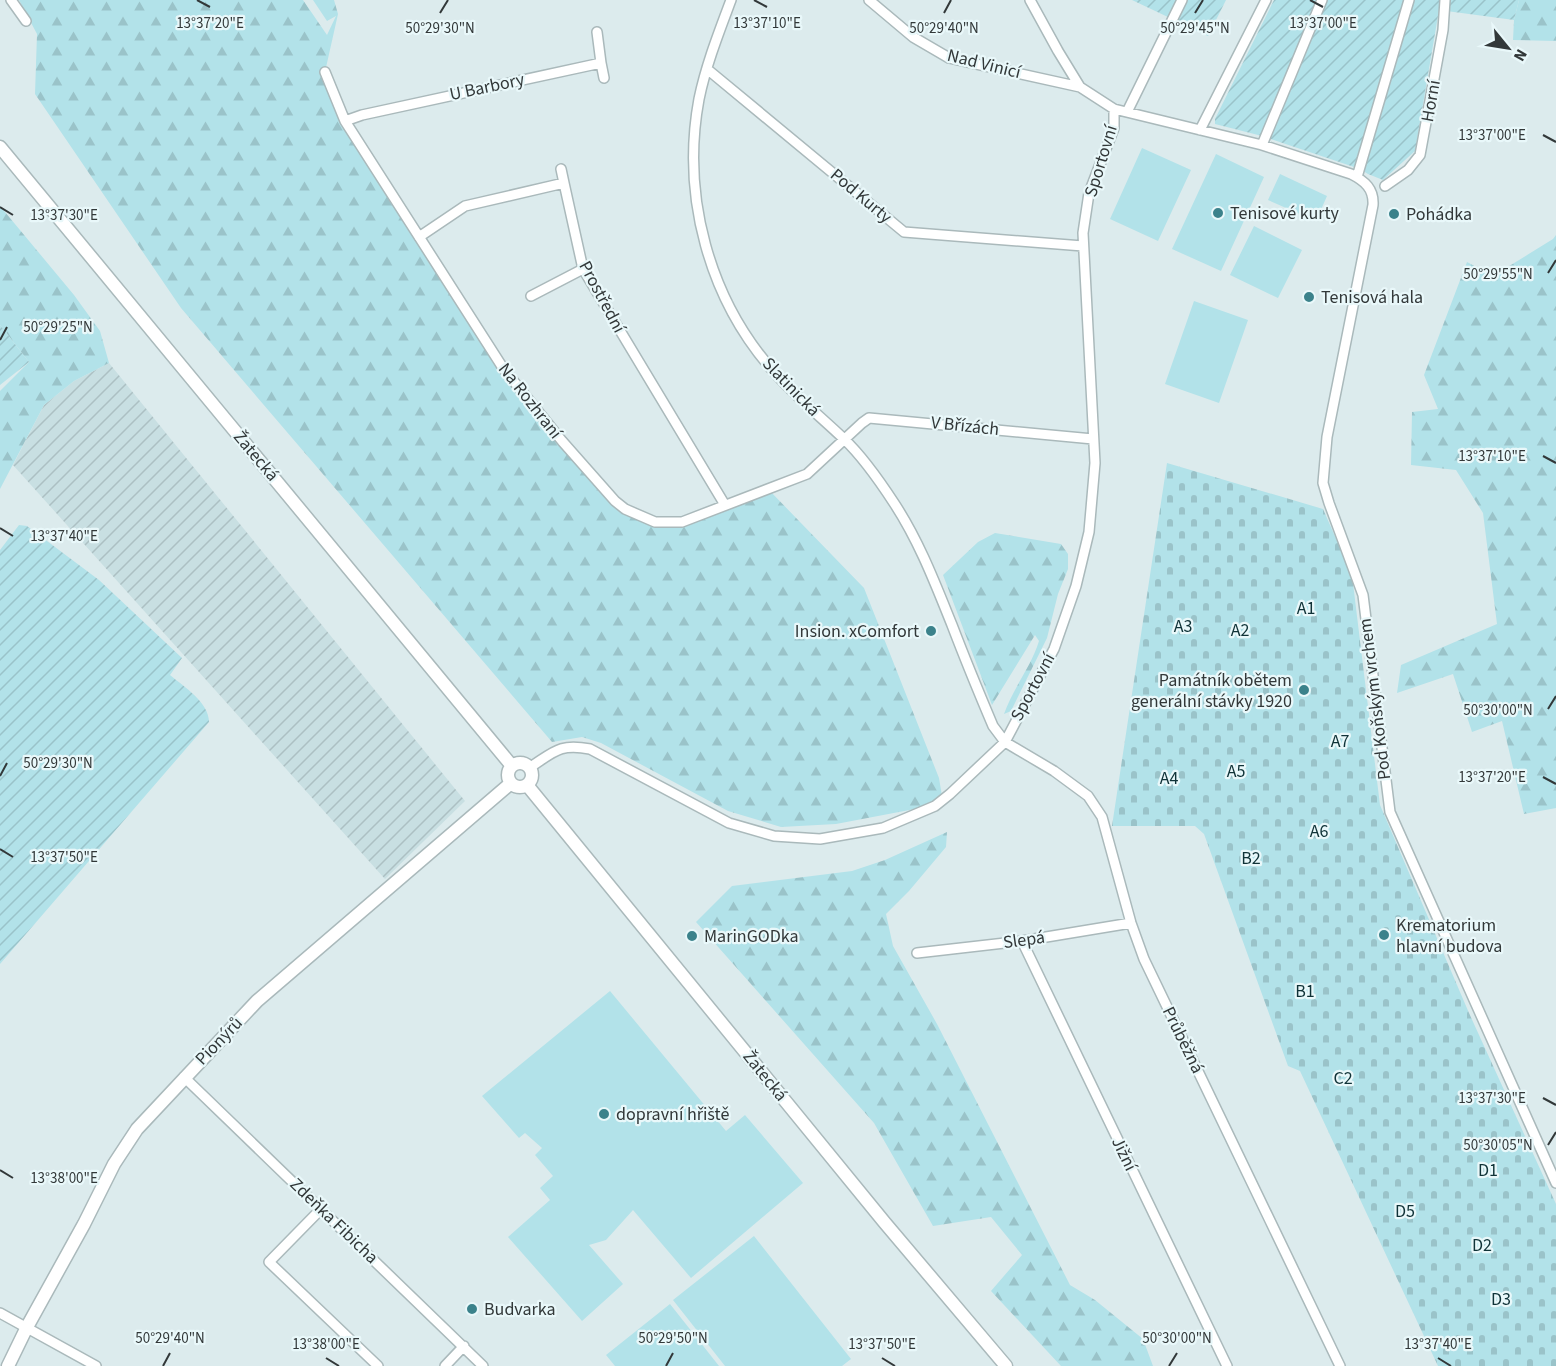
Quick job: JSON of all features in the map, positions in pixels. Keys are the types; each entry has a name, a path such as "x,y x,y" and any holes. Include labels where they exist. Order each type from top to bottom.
{"street":[{"path":"11,0 26,21"},
{"name":"Slatinická","path":"731,0 707,69 696,125 697,204 704,241 714,274 748,339 774,372 865,462 909,526 993,726 1005,742"},
{"name":"Nad Vinicí","path":"869,0 913,37 949,58 1080,87"},
{"name":"Sportovní","path":"1030,0 1080,87 1114,109 1263,145 1357,177 1371,190"},
{"path":"1127,112 1182,0"},
{"path":"1200,130 1266,0"},
{"path":"1263,145 1322,0"},
{"path":"1357,177 1408,0"},
{"name":"Horní","path":"1385,186 1408,170 1420,155 1443,30 1445,0"},
{"path":"597,32 604,78"},
{"name":"U Barbory","path":"345,122 362,115 601,63"},
{"name":"Pod Kurty","path":"707,69 904,232 1083,246"},
{"name":"Na Rozhraní","path":"325,72 345,122 503,368 562,441 615,501 625,509 656,522 682,522 807,474 845,440"},
{"name":"Sportovní","path":"529,768 559,748 574,746 590,749 729,823 774,836 820,839 883,828 935,806 1005,742 1054,649 1076,586 1089,532 1095,464 1083,246 1089,193 1114,128 1114,109"},
{"name":"Žatecká","path":"0,147 512,766"},
{"name":"Prostřední","path":"561,169 583,269 725,506"},
{"path":"419,237 465,206 564,183"},
{"name":"Pod Koňským vrchem","path":"1371,190 1373,205 1327,437 1323,483 1363,595 1390,812 1473,1008 1556,1183"},
{"path":"531,296 583,269"},
{"name":"V Břízách","path":"845,440 869,418 1093,439"},
{"name":"Průběžná","path":"1005,742 1054,771 1088,796 1102,817 1131,923 1149,969 1340,1366"},
{"path":"523,764 529,768 531,775 527,785 520,787 511,783 508,773 512,766 523,764"},
{"name":"Pionýrů","path":"8,1366 114,1164 136,1129 257,1001 511,783"},
{"name":"Žatecká","path":"527,785 1003,1365"},
{"name":"Slepá","path":"917,953 1022,941 1131,923"},
{"name":"Jižní","path":"1022,941 1227,1366"},
{"name":"Zdeňka Fibicha","path":"184,1077 483,1366"},
{"path":"321,1209 269,1262 378,1366"},
{"path":"0,1313 96,1366"},
{"path":"445,1366 464,1346"}],"shaded area":[{"path":"109,363 465,801 385,879 13,465 44,405 74,381"}],"green space":[{"path":"19,0 303,0 327,35 336,16 327,21 313,0 334,0 338,14 325,72 345,121 503,368 615,501 651,520 687,520 768,489 864,588 939,778 942,796 920,808 836,824 781,827 728,811 601,743 582,737 552,742 181,308 35,94 37,34"},
{"path":"1132,0 1226,0 1208,36"},
{"path":"1274,0 1519,0 1514,20 1439,10 1415,151 1383,180 1360,169 1262,136 1215,124 1215,119"},
{"path":"1519,0 1556,0 1556,41 1513,40 1514,20"},
{"name":"Tenisové kurty","path":"1142,148 1191,170 1158,241 1110,219"},
{"name":"Tenisové kurty","path":"1216,154 1264,177 1221,271 1172,249"},
{"name":"Tenisové kurty","path":"1280,174 1327,196 1316,221 1268,200"},
{"path":"0,206 74,295 100,331 109,363 74,381 44,405 0,489 0,391 29,362 0,325"},
{"name":"Tenisové kurty","path":"1254,226 1302,250 1278,298 1230,275"},
{"path":"1556,235 1556,808 1524,814 1502,721 1472,732 1453,674 1397,693 1401,665 1497,624 1483,513 1456,470 1411,465 1412,412 1438,409 1424,375 1467,262 1493,276"},
{"path":"1194,301 1248,320 1219,403 1165,384"},
{"path":"0,325 29,362 0,385"},
{"path":"1167,463 1323,509 1352,575 1380,805 1469,1013 1556,1204 1556,1366 1438,1366 1300,1071 1288,1066 1204,834 1195,826 1112,826"},
{"path":"19,525 27,526 99,580 182,658 170,675 205,708 209,722 0,964 0,550"},
{"path":"995,533 1061,544 1068,554 1068,569 1058,594 1047,638 1011,711 1004,714 1039,641 1035,635 992,705 943,575 978,542"},
{"path":"947,832 946,847 886,914 893,946 937,1024 1070,1285 1095,1300 1143,1339 1153,1366 1061,1366 991,1291 1022,1255 991,1217 933,1226 874,1123 696,922 732,886 852,871 885,860"},
{"name":"dopravní hřiště","path":"610,991 726,1131 745,1115 803,1183 691,1278 633,1210 606,1240 589,1245 623,1284 582,1321 508,1237 550,1200 540,1188 553,1176 535,1155 542,1148 525,1133 519,1138 482,1096"},
{"path":"754,1236 851,1359 842,1366 725,1366 673,1300"},
{"path":"670,1304 719,1366 615,1366 606,1355"}],"place":[{"name":"Tenisové kurty","path":"1218,213"},
{"name":"Pohádka","path":"1394,214"},
{"name":"Tenisová hala","path":"1309,297"},
{"name":"Insion. xComfort","path":"931,631"},
{"name":"Památník obětem generální stávky 1920","path":"1304,690"},
{"name":"Krematorium hlavní budova","path":"1384,935"},
{"name":"MarinGODka","path":"692,936"},
{"name":"dopravní hřiště","path":"604,1114"},
{"name":"Budvarka","path":"472,1309"}],"park label":[{"name":"A1","path":"1306,608"},
{"name":"A3","path":"1183,626"},
{"name":"A2","path":"1240,630"},
{"name":"A7","path":"1340,741"},
{"name":"A5","path":"1236,771"},
{"name":"A4","path":"1169,778"},
{"name":"A6","path":"1319,831"},
{"name":"B2","path":"1251,858"},
{"name":"B1","path":"1305,991"},
{"name":"C2","path":"1343,1078"},
{"name":"D1","path":"1488,1170"},
{"name":"D5","path":"1405,1211"},
{"name":"D2","path":"1482,1245"},
{"name":"D3","path":"1501,1299"}]}
